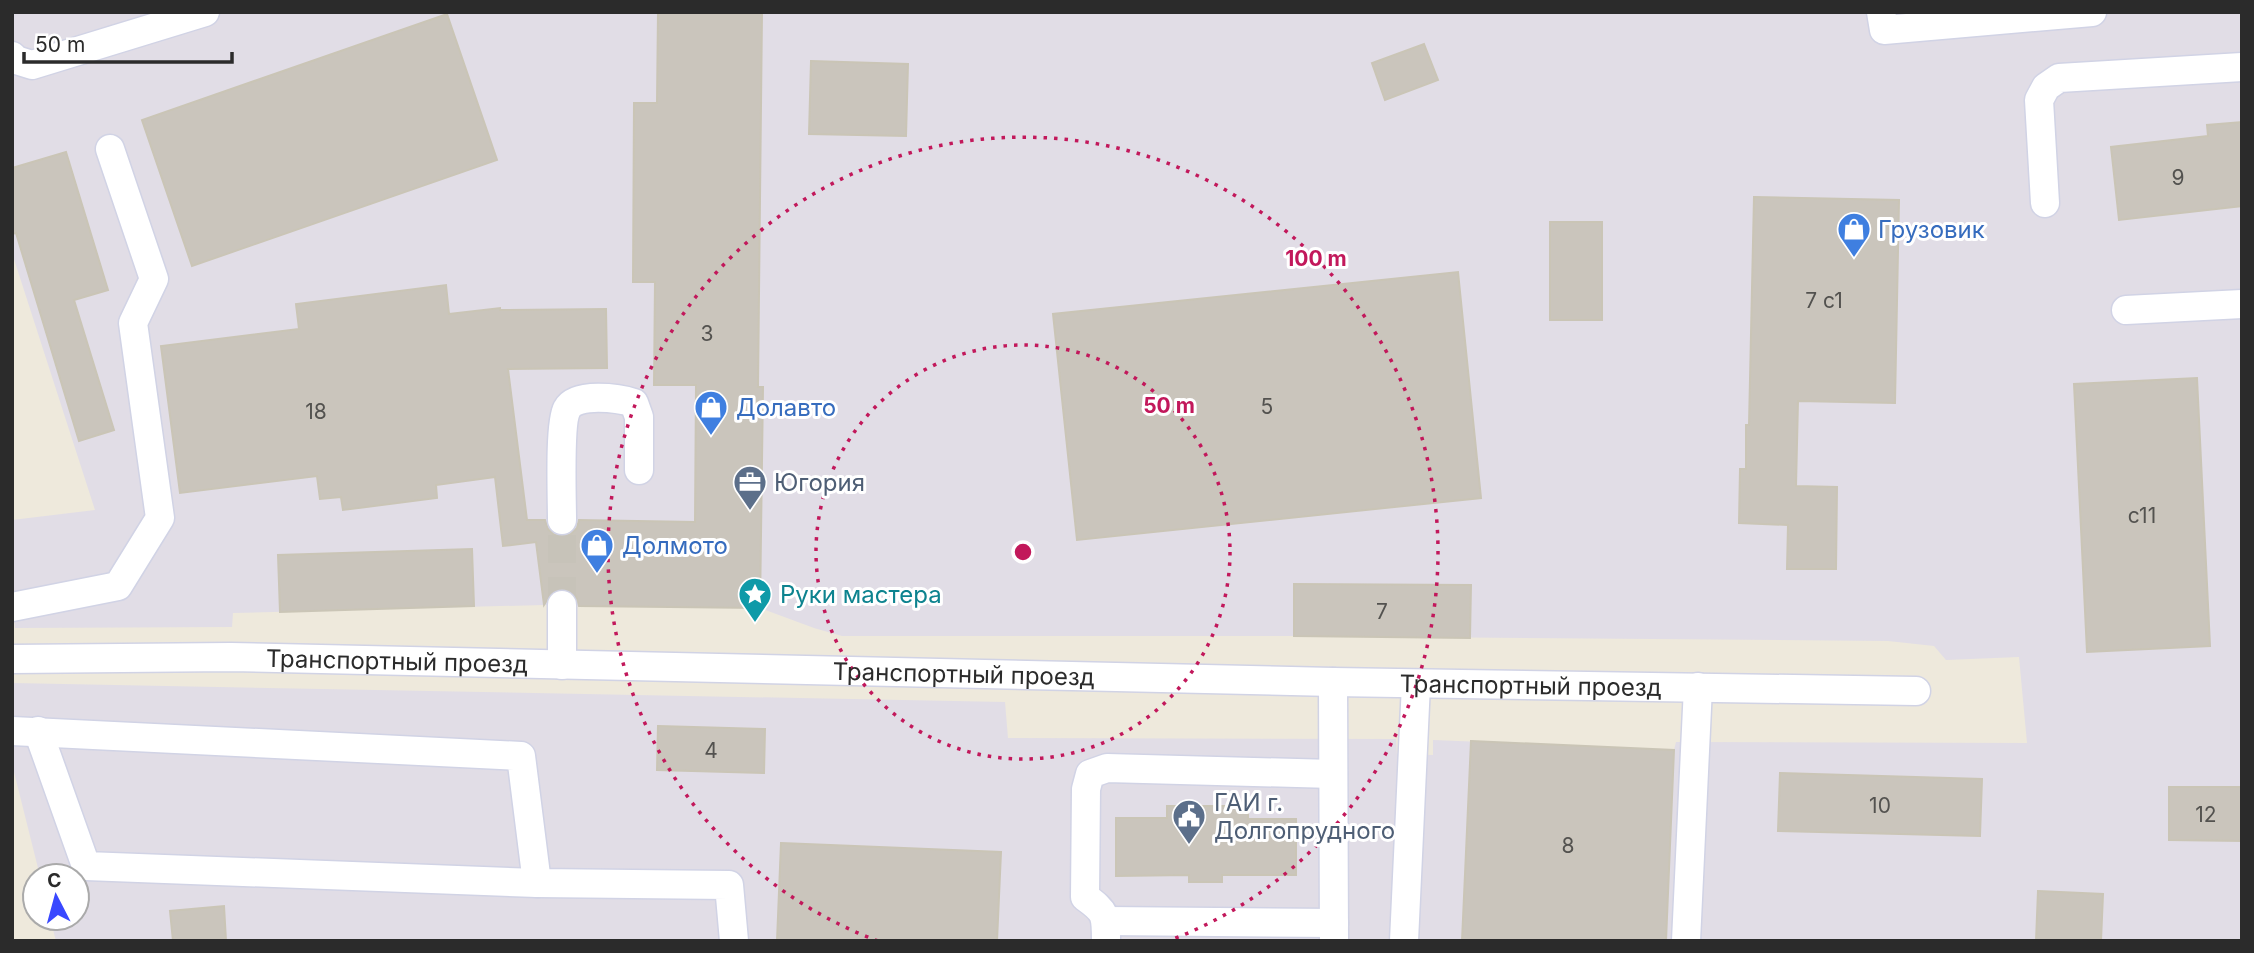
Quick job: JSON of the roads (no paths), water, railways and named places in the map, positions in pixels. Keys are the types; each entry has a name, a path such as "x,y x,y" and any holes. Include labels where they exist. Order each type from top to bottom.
{"street":[{"path":"12,56 32,65 205,12"},
{"path":"1881,12 1884,30 2092,12"},
{"path":"2045,203 2039,100 2046,87 2059,78 2242,67"},
{"path":"12,607 118,586 160,518 133,323 154,279 110,149"},
{"path":"2126,310 2242,304"},
{"path":"562,520 563,424 567,408 578,399 620,398 634,403 639,416 639,470"},
{"path":"562,605 562,665"},
{"name":"Транспортный проезд","path":"12,659 231,657 1416,684 1916,691"},
{"path":"1333,682 1334,932 1106,931 1102,909 1085,897 1086,789 1090,774 1107,768 1333,774"},
{"path":"1405,941 1416,684"},
{"path":"1686,941 1698,687"},
{"path":"537,883 521,756 25,731 86,866 537,883 729,885 734,941"}],"tunnel":[{"path":"562,520 562,605"}],"place":[{"name":"Грузовик","path":"1854,259"},
{"name":"Долавто","path":"711,437"},
{"name":"Югория","path":"750,512"},
{"name":"Долмото","path":"597,575"},
{"name":"Руки мастера","path":"755,624"},
{"name":"ГАИ г. Долгопрудного","path":"1189,846"}]}
